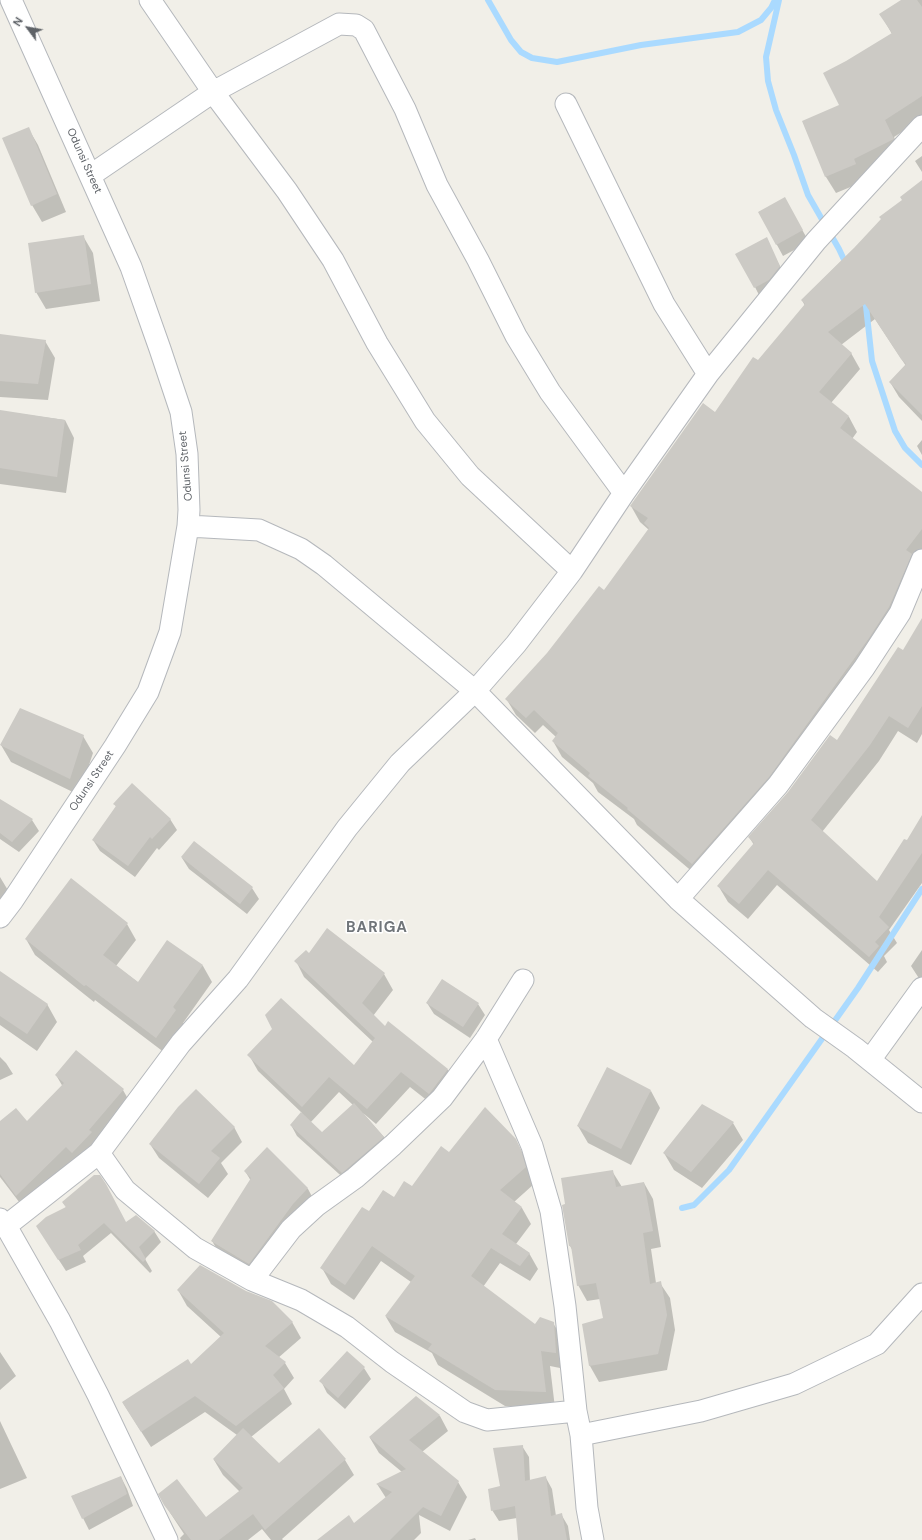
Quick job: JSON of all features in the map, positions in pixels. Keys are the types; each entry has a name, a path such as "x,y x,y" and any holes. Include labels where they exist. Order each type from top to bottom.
{"street":[{"name":"Odunsi Street","path":"0,917 13,900 115,746 148,692 170,632 188,526 187,454 181,412 131,266 11,0"},
{"path":"150,0 213,92 288,191 333,260 377,343 425,421 470,476 572,571"},
{"path":"91,175 213,92 339,24 356,25 364,30 405,109 437,185 478,260 516,336 550,392 624,493"},
{"path":"566,104 664,304 708,374"},
{"path":"167,1540 67,1334 3,1222 99,1154 182,1043 238,979 347,828 400,763 475,691 516,644 572,571 624,493 708,374 816,241 922,126"},
{"path":"188,526 259,530 301,549 324,565 475,691 678,899 813,1018 862,1054 922,1102"},
{"path":"678,899 778,785 864,668 900,613 922,560"},
{"path":"252,1280 291,1229 316,1206 372,1164 442,1098 486,1039 523,980"},
{"path":"862,1054 922,988"},
{"path":"486,1039 532,1146 551,1211 565,1306 576,1411 581,1435 587,1508 592,1540"},
{"path":"99,1154 126,1190 195,1248 252,1280 301,1300 347,1327 392,1362 464,1412 487,1420 576,1411"},
{"path":"581,1435 701,1411 794,1384 876,1344 922,1294"}],"building":[{"path":"901,0 917,0 922,7 922,96 885,120 894,139 854,159 856,164 825,177 802,121 839,105 823,73 892,33 879,14"},
{"path":"29,127 57,194 31,206 2,138"},
{"path":"922,180 922,415 889,382 906,364 901,359 865,304 828,332 852,353 819,392 849,416 840,428 922,492 922,529 906,550 912,554 889,607 869,638 769,777 692,864 627,809 628,808 588,776 590,773 552,741 558,733 534,710 526,718 505,699 547,653 599,586 604,590 649,528 644,523 648,518 630,506 703,403 715,412 753,357 758,360 805,304 801,300 854,248 881,219 879,217 902,200 900,197"},
{"path":"785,197 803,230 776,245 758,212"},
{"path":"84,235 91,284 35,293 28,243"},
{"path":"767,237 780,266 769,280 754,288 735,254"},
{"path":"0,334 46,340 38,384 0,381"},
{"path":"0,410 65,420 57,477 0,468"},
{"path":"922,618 922,706 908,728 889,716 870,745 811,820 877,881 904,839 907,840 922,815 922,853 879,917 889,927 875,942 879,946 869,957 768,870 739,904 717,886 754,843 748,837 788,792 830,735 837,740 898,647 903,650"},
{"path":"20,708 84,735 70,779 0,745"},
{"path":"132,783 171,819 152,839 150,837 128,866 92,840 116,806 113,804"},
{"path":"0,799 33,819 12,842 0,833"},
{"path":"194,841 253,887 240,904 181,857"},
{"path":"71,878 128,923 103,955 138,982 167,940 203,965 173,1007 176,1010 156,1038 86,985 84,986 25,939"},
{"path":"327,928 385,973 362,1003 385,1026 388,1021 448,1069 429,1094 401,1072 367,1109 329,1077 302,1107 247,1055 272,1029 265,1015 281,998 354,1065 375,1038 294,961 306,950 309,953"},
{"path":"0,971 48,1004 27,1034 0,1016"},
{"path":"442,979 479,1003 463,1027 426,1003"},
{"path":"76,1050 124,1089 89,1130 92,1132 72,1153 66,1147 16,1196 0,1174 0,1121 16,1108 27,1121 64,1083 55,1075"},
{"path":"607,1067 651,1090 621,1149 577,1126"},
{"path":"196,1089 235,1127 211,1151 220,1158 199,1184 149,1144 178,1107"},
{"path":"354,1103 384,1137 342,1173 290,1125 301,1112 322,1132"},
{"path":"702,1104 734,1122 691,1172 663,1153"},
{"path":"485,1107 516,1139 521,1150 526,1167 500,1190 522,1207 502,1234 530,1253 520,1266 491,1248 471,1276 535,1324 540,1317 554,1322 556,1353 541,1351 546,1392 495,1390 428,1349 432,1344 385,1316 415,1276 372,1246 345,1285 320,1268 362,1207 369,1211 383,1190 394,1197 404,1181 412,1186 441,1146 449,1152"},
{"path":"267,1147 308,1188 293,1204 249,1264 211,1241 251,1178 244,1171"},
{"path":"613,1170 616,1187 644,1182 653,1231 643,1233 650,1284 661,1281 667,1315 658,1354 589,1366 582,1324 603,1318 596,1283 577,1286 571,1246 569,1246 562,1205 565,1204 561,1178"},
{"path":"94,1175 100,1175 126,1222 136,1215 155,1231 139,1247 146,1259 143,1262 104,1223 78,1245 81,1250 58,1260 36,1226 46,1217 66,1207 62,1202"},
{"path":"200,1265 246,1291 272,1301 293,1322 265,1346 286,1362 273,1375 284,1388 236,1426 195,1396 141,1432 122,1402 188,1359 191,1364 224,1333 177,1290"},
{"path":"347,1351 365,1367 338,1398 319,1381"},
{"path":"416,1396 440,1415 409,1440 459,1481 441,1516 423,1507 390,1540 317,1540 349,1515 354,1523 392,1492 376,1484 406,1469 369,1437"},
{"path":"243,1428 279,1463 319,1428 346,1459 265,1530 253,1514 219,1540 191,1540 164,1505 158,1494 177,1479 206,1517 243,1488 213,1459"},
{"path":"523,1445 525,1481 546,1476 551,1516 562,1513 567,1540 518,1540 515,1506 491,1511 488,1489 500,1486 493,1448"},
{"path":"121,1476 127,1494 82,1519 71,1496"}],"waterway":[{"path":"488,0 511,40 521,52 532,58 557,62 641,45 738,32 761,20 771,8 775,0"},
{"path":"779,0 766,57 768,81 776,110 808,195 847,266"},
{"path":"862,298 866,306 872,361 895,431 905,448 922,465"},
{"path":"682,1208 694,1205 729,1170 858,988 922,889"}],"district":[{"name":"BARIGA","path":"377,928"}]}
